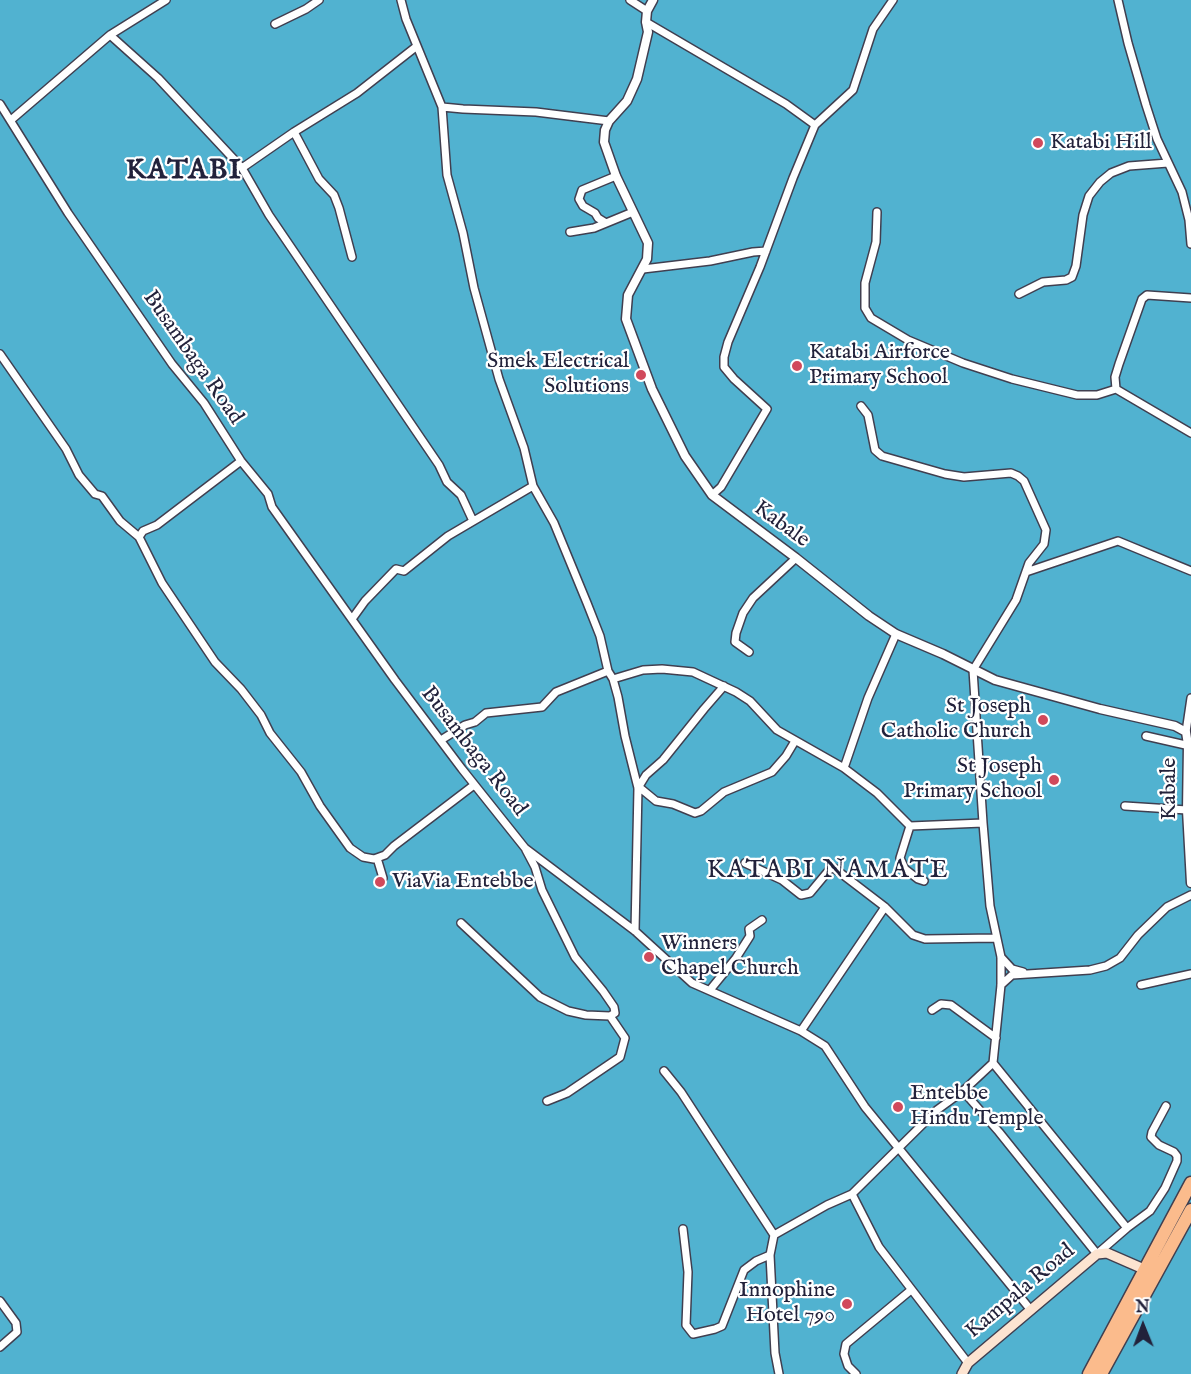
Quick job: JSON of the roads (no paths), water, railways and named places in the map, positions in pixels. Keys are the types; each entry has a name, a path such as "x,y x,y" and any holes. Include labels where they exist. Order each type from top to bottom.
{"highway":[{"path":"1089,1374 1191,1183"},
{"path":"1101,1374 1191,1210"}],"main road":[{"name":"Kampala Road","path":"962,1374 968,1363 1097,1254 1107,1253 1146,1270"}],"street":[{"path":"11,120 110,35 166,0"},
{"path":"275,24 319,0"},
{"path":"401,0 406,19 441,107 447,175 463,233 474,288 502,388 524,448 533,486 554,523 600,636 608,671 613,679 639,788 635,931"},
{"path":"630,0 647,10"},
{"path":"441,107 463,110 536,112 609,120 627,101 637,78 648,32 647,10 653,0"},
{"path":"712,495 721,487 767,410 724,367 728,342 815,125 853,90 873,29 893,0"},
{"path":"1118,0 1146,105 1168,163 1182,192 1189,220 1191,244"},
{"path":"646,22 786,104 815,125"},
{"path":"110,35 158,78 242,168 269,215 439,465 447,482 461,495 473,521"},
{"path":"242,168 357,93 417,46"},
{"name":"Busambaga Road","path":"0,104 68,213 172,364 204,403 241,460 268,494 272,507 474,785 525,848 635,931 692,983 801,1031 825,1046 865,1107 1030,1309"},
{"name":"Kabale","path":"609,120 604,142 616,176 648,243 648,259 628,295 626,319 656,398 685,456 712,495 869,616 896,634 995,680 1100,709 1175,726 1186,732 1189,745 1187,810 1191,883"},
{"path":"294,132 319,178 334,195 352,257"},
{"path":"1019,294 1043,282 1066,280 1072,277 1076,266 1083,215 1089,196 1100,182 1112,173 1129,166 1168,163"},
{"path":"606,223 583,206 579,199 582,190 616,176"},
{"path":"570,232 594,228 633,212"},
{"path":"877,212 876,242 864,283 865,308 871,318 908,340 1012,380 1077,395 1097,395 1116,389 1191,433"},
{"path":"643,269 698,263 766,251"},
{"path":"1116,389 1115,377 1137,307 1142,299 1147,295 1191,298"},
{"path":"0,354 66,449 79,475 95,494 102,496 120,520 139,537 162,583 215,662 242,690 261,715 270,733 301,772 350,848 363,857 377,858 385,855 474,785"},
{"path":"774,1235 827,1205 852,1194 897,1147 993,1063 996,1038 1001,957 990,906 973,670 1016,600 1026,572 1046,538 1046,530 1024,482 1011,473 964,477 945,474 882,456 875,450 868,415 861,406"},
{"path":"139,537 143,531 157,525 241,460"},
{"path":"352,619 365,600 396,569 404,571 448,536 533,486"},
{"path":"1026,572 1118,541 1191,571"},
{"path":"749,652 735,642 743,613 753,598 796,558"},
{"path":"843,768 854,744 868,698 896,634"},
{"path":"613,679 643,670 693,672 750,701 777,730 843,768 877,793 910,826 983,823"},
{"path":"441,740 465,724 475,722 486,713 542,707 556,692 608,671"},
{"path":"639,788 646,775 663,760 724,686"},
{"path":"1186,732 1191,699"},
{"path":"1146,736 1189,745"},
{"path":"639,788 656,801 673,804 695,813 701,811 724,792 771,772 786,756 795,741"},
{"path":"1125,806 1187,810"},
{"path":"910,826 900,858 904,868 924,881"},
{"path":"461,923 540,998 568,1011 586,1015 610,1016 615,1013 614,1007 575,957 542,890 535,867 525,848"},
{"path":"377,858 382,878"},
{"path":"745,863 782,880 801,896 810,893 830,869 834,868 885,907 913,935 925,939 996,938"},
{"path":"1001,985 1012,975 1090,970 1106,966 1120,958 1138,935 1167,907 1191,896"},
{"path":"801,1031 885,907"},
{"path":"710,990 736,958 750,936 749,929 762,920"},
{"path":"1001,957 1012,969 1029,973"},
{"path":"1141,984 1191,974"},
{"path":"932,1010 941,1004 951,1005 996,1038"},
{"path":"547,1101 567,1094 620,1057 625,1038 610,1016"},
{"path":"993,1063 1127,1228"},
{"path":"664,1071 687,1101 774,1235 770,1255 775,1353 779,1374"},
{"path":"963,1091 1097,1254 1150,1211 1165,1188 1177,1156 1174,1152 1158,1145 1152,1137 1152,1132 1166,1106"},
{"path":"852,1194 879,1247 968,1363"},
{"path":"683,1229 688,1272 686,1325 693,1334 722,1326 744,1270 770,1255"},
{"path":"856,1374 848,1366 844,1354 846,1344 911,1290"},
{"path":"0,1301 16,1323 17,1332 0,1347"}],"water":[{"path":"0,0 1191,0 1191,1374 0,1374"}],"place":[{"name":"Katabi Hill","path":"1038,143"},
{"name":"Katabi Airforce Primary School","path":"797,366"},
{"name":"Smek Electrical Solutions","path":"641,375"},
{"name":"St Joseph Catholic Church","path":"1043,720"},
{"name":"St Joseph Primary School","path":"1054,780"},
{"name":"ViaVia Entebbe","path":"380,882"},
{"name":"Winners Chapel Church","path":"649,957"},
{"name":"Entebbe Hindu Temple","path":"898,1107"},
{"name":"Innophine Hotel 790","path":"847,1304"}],"district":[{"name":"KATABI","path":"184,172"},
{"name":"KATABI NAMATE","path":"828,872"}]}
